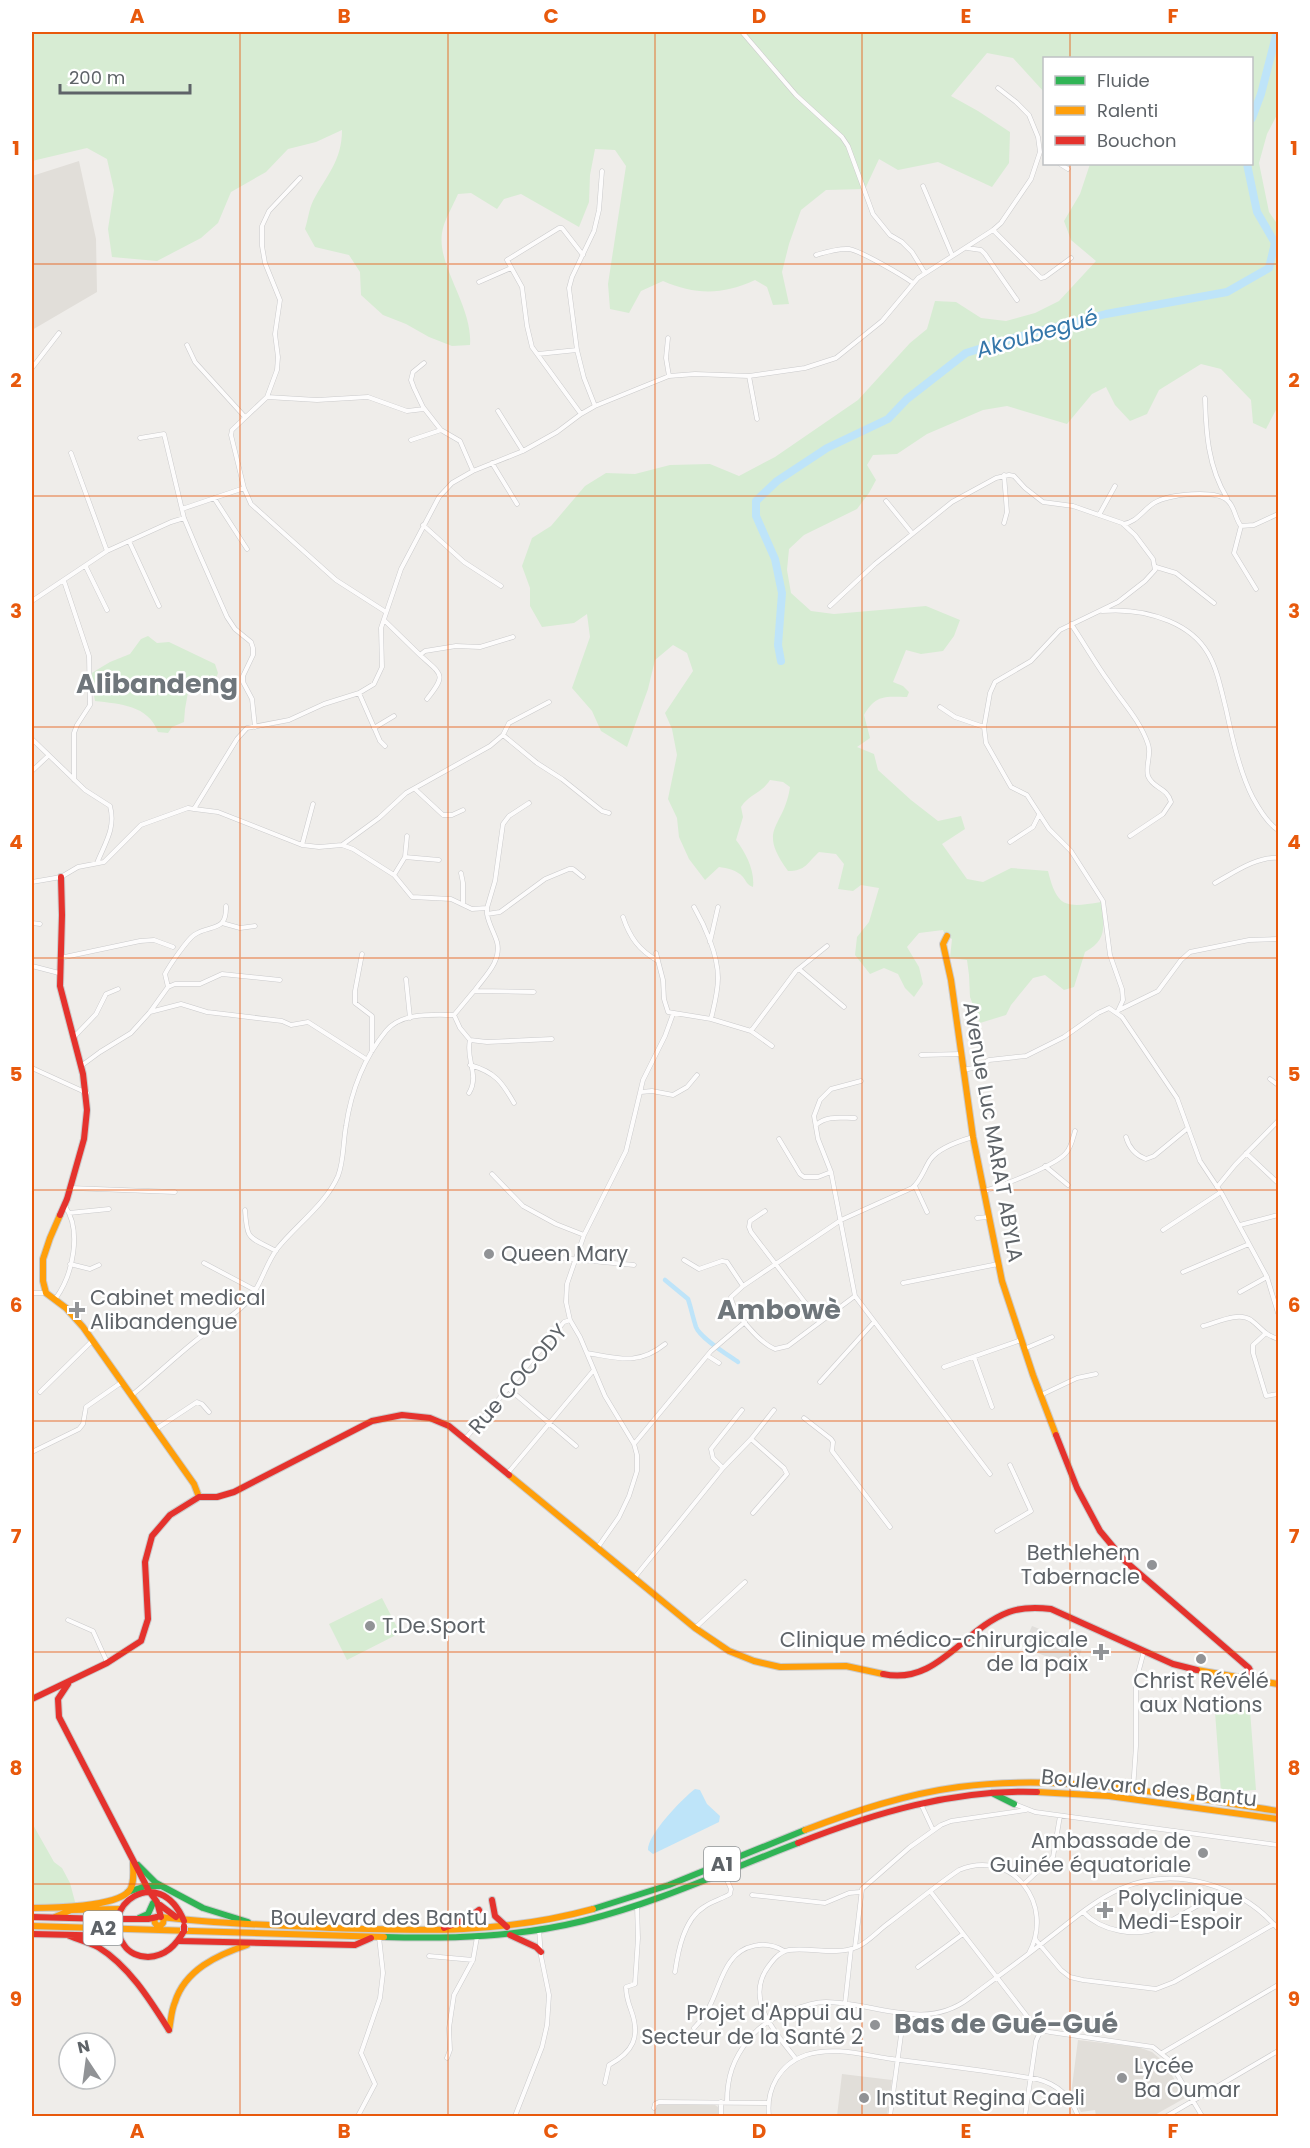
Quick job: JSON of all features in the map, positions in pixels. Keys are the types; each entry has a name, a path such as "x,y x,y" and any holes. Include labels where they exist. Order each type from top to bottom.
{"main road":[{"path":"61,877 63,928 59,973 62,1001 87,1093 86,1131 65,1206 54,1226 43,1257 42,1274 46,1293 56,1298 93,1340 194,1484 200,1497"},
{"name":"Avenue Luc MARAT ABYLA","path":"947,936 943,944 951,980 973,1137 998,1264 1024,1349 1077,1488 1100,1531 1118,1553 1144,1579 1249,1668 1255,1680"},
{"path":"32,1699 69,1683 137,1645 147,1626 148,1604 143,1568 145,1552 154,1531 168,1516 200,1497 217,1497 234,1492 372,1421 408,1414 433,1418 449,1426 695,1628 728,1651 766,1665 794,1668 842,1666 904,1677 927,1670 983,1626 1006,1612 1039,1606 1051,1609 1161,1660 1186,1667 1278,1684"},
{"path":"69,1683 58,1695 56,1704 61,1722 155,1903 159,1917 154,1920 159,1925"},
{"path":"44,1694 56,1704"},
{"name":"Boulevard des Bantu","path":"32,1917 137,1919 159,1917 184,1926 254,1934 454,1938 508,1930 626,1900 849,1815 937,1790 991,1783 1034,1782 1133,1790 1278,1811"},
{"path":"1014,1804 1011,1798 1018,1791"},
{"path":"989,1792 1014,1804"},
{"name":"Boulevard des Bantu","path":"32,1926 118,1931 174,1931 201,1922 442,1930 539,1929 584,1921 637,1905 852,1823 921,1803 989,1792 1089,1794 1227,1816 1278,1821"},
{"path":"1214,1802 1278,1806"},
{"path":"133,1861 161,1886 203,1908 255,1925"},
{"path":"128,1892 132,1883 133,1861"},
{"path":"32,1908 114,1901 128,1892 148,1891 166,1895 175,1901 181,1910 184,1926 180,1941 173,1949 153,1958 142,1957 124,1946 118,1931 118,1919 121,1909 133,1896 148,1891 161,1886"},
{"path":"492,1900 493,1916 498,1922 541,1952"},
{"path":"137,1919 148,1914 155,1903"},
{"path":"155,1903 172,1915 201,1922"},
{"path":"54,1917 71,1910 121,1909"},
{"path":"442,1930 467,1919 479,1910"},
{"path":"32,1934 67,1935 159,1925 254,1934"},
{"path":"67,1935 101,1948 125,1969 153,2004 169,2030 176,1998 188,1979 208,1961 231,1950 252,1944"},
{"path":"180,1941 355,1945 376,1937"}],"street":[{"path":"742,32 796,95 842,136 849,146 873,214 890,235 912,252 925,273"},
{"path":"194,809 242,732 247,728 289,720 324,704 359,693 374,684 382,667 381,635 386,612 402,569 423,525 444,490 473,471 523,451 557,432 595,406 669,376 695,374 749,376 805,368 836,358 882,321 913,283 925,273 967,248 1001,223 1032,179 1042,158 1038,137 1029,115 998,88"},
{"path":"1062,165 1068,169"},
{"path":"595,406 576,350 569,288 594,231 602,171"},
{"path":"300,178 269,211 262,226 265,262 280,300 274,334 278,357 277,370 267,398 232,430 231,435 243,488 251,504 321,567 353,592 386,612"},
{"path":"923,186 952,255"},
{"path":"581,414 529,340 522,287 507,260 559,228 562,228 583,255"},
{"path":"993,230 1041,278 1071,258"},
{"path":"967,248 981,250 986,254 1017,300"},
{"path":"816,255 852,249 913,283"},
{"path":"479,282 511,268"},
{"path":"32,368 59,333"},
{"path":"668,338 666,358 669,376"},
{"path":"187,345 195,362 245,417"},
{"path":"537,354 576,350"},
{"path":"424,363 413,372 411,380 424,409 441,430 460,441 473,471"},
{"path":"749,376 757,419"},
{"path":"267,398 317,400 368,397 407,411 424,409"},
{"path":"1205,398 1209,452 1215,475 1241,526 1234,553 1256,589"},
{"path":"498,411 523,451"},
{"path":"411,440 441,430"},
{"path":"140,438 164,434 184,518 226,617 231,625 251,642 253,655 243,676 243,682 252,699 255,727"},
{"path":"71,453 107,551"},
{"path":"492,464 518,504"},
{"path":"1004,475 1007,512 1004,523"},
{"path":"830,606 874,564 902,544 912,533 967,492 1004,475 1014,476 1043,502 1073,506 1122,524 1132,531 1153,559 1156,567"},
{"path":"1099,515 1115,486"},
{"path":"182,509 243,488"},
{"path":"1122,524 1133,521 1154,503 1175,497 1207,494 1217,495 1229,502"},
{"path":"214,498 247,549"},
{"path":"886,501 912,533"},
{"path":"1241,526 1259,523 1278,514"},
{"path":"32,601 107,551 184,518"},
{"path":"1132,531 1133,521"},
{"path":"423,525 464,562 501,586"},
{"path":"129,541 159,606"},
{"path":"86,567 107,610"},
{"path":"1118,1012 1123,1000 1122,989 1110,955 1103,901 1071,851 1039,815 1027,795 1011,787 986,743 984,727 990,693 995,682 1031,661 1060,630 1118,602 1152,574 1156,567"},
{"path":"1156,567 1176,573 1214,603"},
{"path":"64,581 89,656 90,705 74,733 74,780"},
{"path":"1118,602 1119,611"},
{"path":"1099,612 1147,613 1177,624 1197,638 1210,656 1218,676 1250,791 1268,820 1278,830"},
{"path":"384,620 438,672 440,683 427,699"},
{"path":"1071,624 1110,684 1135,717 1148,745 1149,779 1169,795 1171,802 1163,814 1130,836"},
{"path":"420,655 425,651 456,646 480,647 513,637"},
{"path":"359,693 374,729 385,746"},
{"path":"342,845 379,819 399,799 490,746 503,735 509,723 516,718 549,702"},
{"path":"940,707 955,717 984,727"},
{"path":"374,729 394,716"},
{"path":"503,735 602,811 609,813"},
{"path":"32,739 74,780 110,806 112,821 109,838 97,862"},
{"path":"32,771 48,756"},
{"path":"415,789 443,815 452,815 463,810"},
{"path":"131,1396 193,1342 235,1314 250,1299 276,1251 325,1196 340,1170 351,1101 366,1059 386,1030 394,1023 410,1018 454,1015 498,956 496,940 489,927 487,908 495,880 503,824 509,816 530,803"},
{"path":"302,845 313,804"},
{"path":"32,882 61,877 78,867 109,859 141,825 188,808 218,812 302,845 319,847 342,845 353,849 393,875 412,897 451,899 472,909 487,908"},
{"path":"1010,842 1033,827 1039,815"},
{"path":"393,875 405,857 407,836"},
{"path":"405,857 439,860"},
{"path":"1215,883 1250,864 1278,858"},
{"path":"488,914 500,912 545,879 569,869 573,869 583,877"},
{"path":"461,873 463,903"},
{"path":"168,987 165,974 188,940 199,932 218,927 226,917 226,906"},
{"path":"694,907 710,943 718,977 711,1020"},
{"path":"710,943 718,907"},
{"path":"623,917 636,945 658,961"},
{"path":"32,923 40,924"},
{"path":"222,923 240,928 255,926"},
{"path":"1118,1012 1158,991 1176,966 1190,952 1249,940 1278,939"},
{"path":"59,958 140,941 154,940 173,947"},
{"path":"751,1031 780,990 799,969 827,946"},
{"path":"656,952 668,1012 751,1031 772,1046"},
{"path":"362,954 355,1003 372,1016 372,1052"},
{"path":"32,966 59,973"},
{"path":"799,969 844,1007"},
{"path":"81,1066 131,1033 168,987 175,984 200,984 222,974 280,980"},
{"path":"406,979 410,1018"},
{"path":"72,1038 96,1014 106,994 118,988"},
{"path":"474,991 534,992"},
{"path":"150,1012 181,1004 207,1012 282,1021 291,1025 308,1022 366,1059"},
{"path":"963,1070 978,1067 989,1060 1026,1056 1064,1037 1098,1013 1109,1008 1118,1012 1177,1098 1200,1161 1221,1192 1268,1277 1278,1313"},
{"path":"598,1547 619,1517 632,1488 638,1462 634,1444 617,1419 570,1320 566,1293 574,1260 584,1235 626,1151 646,1074 673,1014"},
{"path":"454,1015 460,1028 470,1040 487,1042 552,1039"},
{"path":"469,1093 474,1077 468,1048 470,1040"},
{"path":"921,1055 961,1054"},
{"path":"470,1065 492,1073 499,1079 514,1103"},
{"path":"32,1068 87,1093"},
{"path":"641,1092 652,1091 673,1095 687,1088 697,1075"},
{"path":"1270,1079 1278,1083"},
{"path":"861,1081 836,1086 826,1093 814,1116 815,1126 831,1172 855,1296 990,1474"},
{"path":"815,1126 820,1121 834,1117 855,1118"},
{"path":"1217,1187 1246,1153 1277,1124"},
{"path":"1126,1137 1128,1145 1134,1152 1146,1159 1154,1156 1188,1128"},
{"path":"984,1191 1053,1162 1067,1152 1075,1131"},
{"path":"855,1296 788,1346 775,1349 764,1344 745,1322 732,1303 731,1297 743,1286 841,1220 915,1185 935,1154 973,1137"},
{"path":"779,1139 804,1178 818,1177 831,1172"},
{"path":"1246,1153 1278,1183"},
{"path":"1044,1166 1068,1185"},
{"path":"492,1174 523,1206 584,1235"},
{"path":"915,1185 927,1212"},
{"path":"70,1188 175,1192"},
{"path":"1163,1230 1221,1192"},
{"path":"56,1298 65,1283 74,1238 73,1223 65,1206"},
{"path":"69,1213 109,1209"},
{"path":"245,1210 247,1231 250,1236 276,1251"},
{"path":"765,1211 750,1221 749,1227 820,1322"},
{"path":"1240,1225 1278,1215"},
{"path":"977,1218 990,1216"},
{"path":"1183,1272 1249,1244"},
{"path":"530,1255 634,1265"},
{"path":"684,1260 699,1269 722,1261 727,1262 743,1286"},
{"path":"204,1263 255,1290"},
{"path":"70,1264 90,1269 99,1265"},
{"path":"903,1283 998,1264"},
{"path":"1240,1292 1268,1277"},
{"path":"32,1293 46,1293"},
{"path":"1203,1326 1241,1316 1250,1319 1265,1334 1278,1339"},
{"name":"Rue COCODY","path":"465,1439 564,1322 570,1320"},
{"path":"634,1444 708,1356 745,1322"},
{"path":"820,1382 874,1322"},
{"path":"1265,1334 1253,1345 1253,1353 1266,1396 1278,1394"},
{"path":"1024,1349 1052,1337"},
{"path":"40,1392 93,1340"},
{"path":"944,1366 1021,1340"},
{"path":"586,1353 630,1360 645,1357 665,1344"},
{"path":"708,1356 719,1363"},
{"path":"974,1357 992,1407"},
{"path":"507,1474 593,1371"},
{"path":"1041,1395 1077,1378 1096,1374"},
{"path":"32,1452 79,1430 84,1412 90,1403 122,1382"},
{"path":"508,1388 576,1446"},
{"path":"156,1429 197,1402 209,1412"},
{"path":"723,1468 713,1458 711,1449 742,1410"},
{"path":"634,1578 723,1468 751,1439 774,1410"},
{"path":"804,1418 831,1439 832,1451 890,1527"},
{"path":"751,1439 784,1468 787,1474 753,1513"},
{"path":"997,1531 1031,1511 1010,1465"},
{"path":"695,1628 745,1582"},
{"path":"68,1620 93,1631 107,1662"},
{"path":"1133,1790 1136,1681 1144,1651"},
{"path":"921,1803 933,1830"},
{"path":"1014,1804 1027,1810 1060,1816 1278,1845"},
{"path":"752,1895 825,1903 849,1893 860,1892 933,1830 951,1821 1027,1810"},
{"path":"1024,1884 1053,1857 1060,1816"},
{"path":"796,2059 768,2021 760,2003 759,1983 770,1964 784,1952 795,1950 828,1952 853,1948 959,1870 976,1866 991,1866 1005,1870 1024,1884 1035,1905 1036,1919 1035,1939 1028,1953"},
{"path":"675,1972 681,1942 693,1917 704,1907 730,1894 731,1889 723,1872"},
{"path":"727,2102 728,2078 734,2060 751,2036 768,2021 796,2008 824,2002 904,2013 929,2015 947,2012 959,2006 1083,1912 1118,1889 1144,1882 1181,1879 1207,1883 1250,1903 1278,1929"},
{"path":"1083,1912 1096,1924 1106,1928 1149,1932 1225,1890"},
{"path":"842,2004 853,1948 860,1892"},
{"path":"930,1892 996,1978 1041,2030 1142,2044 1162,2053 1171,2062 1202,2116"},
{"path":"605,2083 609,2065 624,2056 634,2037 633,2016 626,1992 627,1985 635,1984 638,1938 637,1905"},
{"path":"1035,1939 1061,1970 1070,1977 1156,1989 1181,1979 1274,1924"},
{"path":"515,2116 546,2035 549,1995 539,1929"},
{"path":"918,1967 963,1934"},
{"path":"447,2058 450,2050 449,2028 454,1995 473,1960 477,1936"},
{"path":"358,2116 375,2084 361,2053 380,1998 383,1973 376,1937"},
{"path":"694,2028 710,2006 729,1964 738,1953 760,1944 770,1945 784,1952"},
{"path":"429,1956 473,1960"},
{"path":"1162,2053 1278,1985"},
{"path":"890,2116 904,2013"},
{"path":"1025,2116 1036,2041 1041,2030"},
{"path":"1167,2116 1278,2051"},
{"path":"769,2116 768,2103 775,2082 784,2069 796,2059 814,2053 835,2052 1047,2082 1057,2087 1069,2099 1078,2116"},
{"path":"654,2108 659,2102 768,2103"},
{"path":"720,2116 721,2102"}],"shaded area":[{"path":"79,161 96,239 97,292 32,330 32,176"},
{"path":"1032,1626 1083,1646 1075,1668 1023,1647"},
{"path":"1078,2040 1138,2047 1152,2052 1165,2063 1185,2098 1153,2116 1096,2116 1095,2110 1081,2112 1071,2094"},
{"name":"Institut Regina Caeli","path":"842,2074 892,2080 887,2116 837,2116"},
{"path":"659,2104 715,2105 718,2107 718,2116 656,2116 656,2107"}],"green space":[{"path":"32,32 1278,32 1278,113 1267,134 1259,163 1269,212 1278,225 1278,406 1266,429 1253,423 1251,400 1221,369 1201,364 1159,390 1147,414 1130,421 1115,405 1106,387 1092,394 1067,424 1007,406 983,410 927,434 897,454 873,455 867,465 876,480 857,509 804,535 789,549 787,570 791,593 811,611 834,614 926,606 960,620 954,636 943,651 921,654 906,650 893,682 903,686 909,692 907,697 882,698 868,708 864,715 870,738 857,747 874,754 878,770 938,821 961,816 965,829 942,844 967,879 983,882 1011,868 1048,871 1055,892 1065,903 1079,905 1101,902 1103,931 1098,942 1085,952 1074,987 1064,990 1045,975 1033,978 1011,1005 1006,1015 980,1023 970,997 967,960 950,958 952,939 945,935 943,930 919,933 907,947 919,967 923,984 914,997 905,988 898,974 884,968 870,974 855,955 857,937 869,922 879,888 861,885 853,891 838,889 844,864 836,854 819,852 803,868 788,871 774,845 773,836 790,787 783,782 770,780 741,807 743,817 736,840 749,862 753,875 753,887 738,873 722,867 719,867 705,880 689,859 679,837 677,818 668,799 677,755 672,729 665,713 693,671 687,653 673,645 655,660 648,689 627,747 601,731 592,711 572,688 590,637 587,614 574,623 542,627 530,606 530,588 522,566 532,538 551,526 585,486 606,473 635,474 670,465 710,464 739,476 775,457 858,400 910,343 927,329 935,301 956,302 981,318 1006,321 1035,313 1059,301 1096,261 1071,240 1064,221 1080,194 1090,165 1253,165 1253,57 1043,57 1043,91 1013,58 987,53 951,96 1010,132 1009,163 992,187 938,162 898,170 879,159 865,189 826,190 801,210 782,272 789,304 773,305 767,287 755,280 720,291 686,289 663,281 641,291 629,313 610,309 608,284 626,166 615,150 595,149 590,175 589,202 579,227 521,194 504,199 497,209 471,193 458,194 443,228 442,246 449,273 466,316 470,345 452,346 383,315 361,295 360,272 349,255 315,247 305,229 310,207 336,159 342,130 316,142 288,149 266,172 231,192 218,223 201,238 157,261 112,257 108,229 114,190 107,159 87,148 32,161"},
{"path":"148,636 157,643 169,642 215,664 218,673 214,683 190,681 184,722 172,727 168,733 158,732 147,716 140,711 114,703 95,701 90,674 130,654 141,639"},
{"path":"382,1598 400,1633 347,1660 329,1624"},
{"path":"1250,1710 1256,1790 1221,1792 1215,1712"},
{"path":"32,1823 54,1862 62,1868 70,1883 78,1913 32,1911"}],"water":[{"path":"695,1789 700,1790 707,1804 720,1816 719,1822 653,1854 648,1850 653,1835 682,1800"}],"waterway":[{"name":"Akoubegué","path":"1253,115 1277,32"},
{"name":"Akoubegué","path":"781,661 778,645 782,593 775,559 756,516 756,501 777,481 827,448 888,419 907,399 966,353 1106,314 1227,292 1269,268 1275,243 1257,212 1247,165"},
{"path":"665,1280 688,1299 696,1327 703,1336 738,1362"}],"traffic: fast":[{"path":"992,1793 1014,1804"},
{"path":"593,1909 669,1885 805,1830"},
{"path":"384,1937 434,1938 509,1934 583,1921 665,1896 798,1843"},
{"path":"138,1865 156,1883 203,1908 248,1922"},
{"path":"128,1892 146,1886 159,1886"},
{"path":"139,1918 148,1914 153,1903"}],"traffic: slow":[{"path":"947,936 943,944 951,980 973,1137 1002,1281 1033,1375 1056,1435"},
{"path":"60,1215 43,1259 43,1281 46,1293 66,1308 83,1327 194,1484 199,1497"},
{"path":"509,1475 695,1628 729,1651 754,1661 780,1667 846,1666 883,1674"},
{"path":"1197,1670 1278,1684"},
{"path":"805,1830 900,1799 939,1790 999,1783 1079,1784 1119,1788 1278,1811"},
{"path":"1037,1792 1109,1796 1278,1819"},
{"path":"32,1908 83,1906 122,1896 129,1891 132,1885 133,1863"},
{"path":"55,1917 71,1910 121,1909"},
{"path":"161,1917 266,1925 430,1930 526,1923 593,1909"},
{"path":"159,1917 163,1921 159,1925 155,1921 159,1917"},
{"path":"32,1926 384,1937"},
{"path":"169,2030 174,2005 186,1981 214,1959 247,1945"}],"traffic: jam":[{"path":"60,1215 67,1199 84,1139 87,1110 83,1074 60,986 61,877"},
{"path":"199,1497 217,1497 234,1492 372,1421 402,1415 430,1418 449,1426 509,1475"},
{"path":"1056,1435 1077,1488 1100,1531 1125,1561 1249,1668 1255,1680"},
{"path":"32,1699 107,1663 141,1641 148,1619 145,1562 152,1536 170,1515 199,1497"},
{"path":"883,1674 902,1675 919,1672 949,1654 993,1620 1024,1608 1051,1609 1173,1664 1197,1670"},
{"path":"68,1684 58,1699 59,1717 149,1891 157,1902 161,1917"},
{"path":"798,1843 856,1822 915,1805 975,1794 1037,1792"},
{"path":"184,1921 173,1903 160,1894 147,1892 134,1896 124,1905 118,1917 118,1931 124,1945 138,1955 154,1956 170,1949 184,1931"},
{"path":"492,1900 495,1916 507,1927"},
{"path":"160,1905 176,1917"},
{"path":"444,1928 467,1919 479,1910"},
{"path":"32,1917 107,1919 157,1917"},
{"path":"184,1926 184,1931"},
{"path":"32,1934 119,1936"},
{"path":"67,1935 98,1947 120,1964 138,1984 169,2030"},
{"path":"510,1935 536,1947 541,1952"},
{"path":"180,1941 355,1945 371,1938"}],"place":[{"name":"Queen Mary","path":"489,1254"},
{"name":"Cabinet medical Alibandengue","path":"77,1310"},
{"name":"Bethlehem Tabernacle","path":"1152,1565"},
{"name":"T.De.Sport","path":"370,1626"},
{"name":"Clinique médico-chirurgicale de la paix","path":"1101,1652"},
{"name":"Christ Révélé aux Nations","path":"1201,1659"},
{"name":"Ambassade de Guinée équatoriale","path":"1203,1853"},
{"name":"Polyclinique Medi-Espoir","path":"1105,1910"},
{"name":"Projet d'Appui au Secteur de la Santé 2","path":"875,2025"},
{"name":"Lycée Ba Oumar","path":"1122,2078"},
{"name":"Institut Regina Caeli","path":"864,2098"}],"district":[{"name":"Alibandeng","path":"157,684"},
{"name":"Ambowè","path":"779,1310"},
{"name":"Bas de Gué-Gué","path":"1006,2024"}]}
